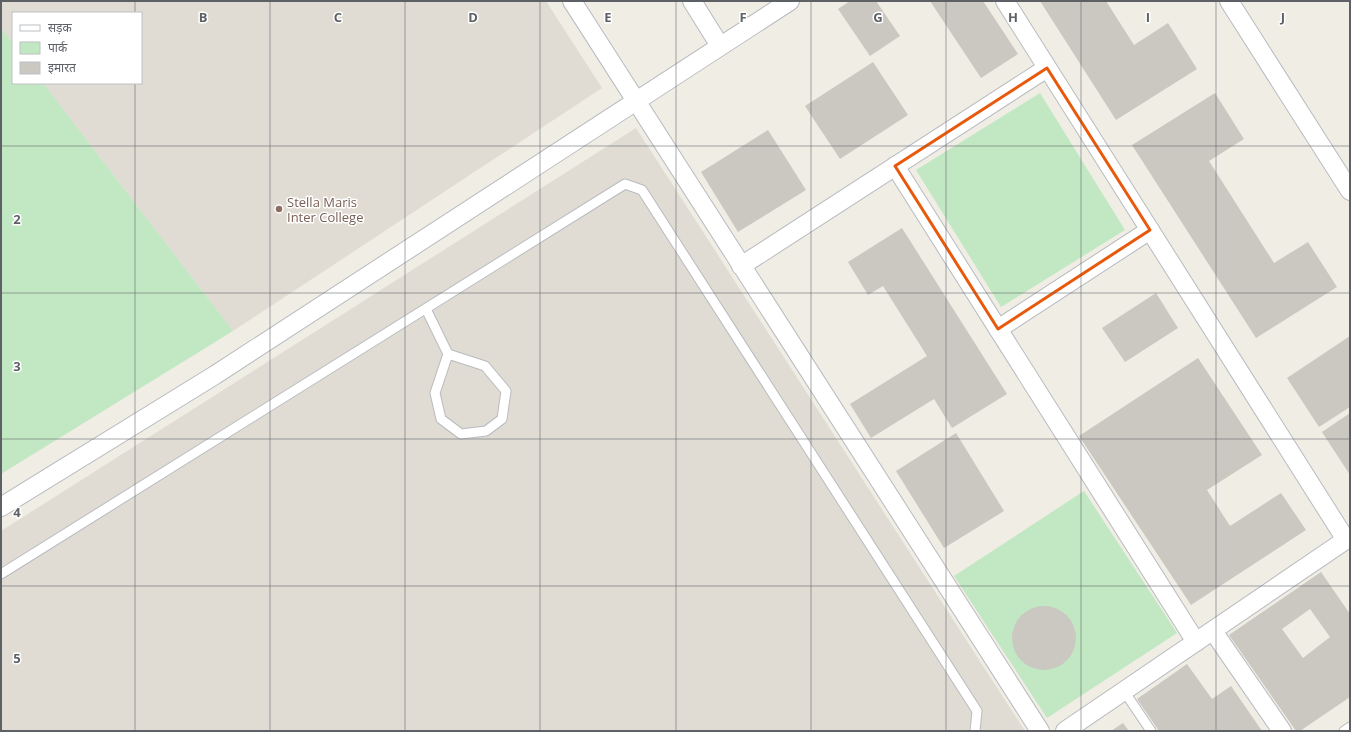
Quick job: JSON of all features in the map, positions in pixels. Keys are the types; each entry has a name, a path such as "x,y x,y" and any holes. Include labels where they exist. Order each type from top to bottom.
{"street":[{"path":"572,1 1040,731"},
{"path":"692,1 720,46"},
{"path":"1,507 215,375 790,1"},
{"path":"1005,1 1348,539 1065,731"},
{"path":"1236,3 1350,191"},
{"path":"741,266 1047,68"},
{"path":"896,166 1196,642"},
{"path":"998,329 1150,230"},
{"path":"1213,630 1282,731"}],"lane":[{"path":"1,574 625,184 642,190 977,711 975,731"},
{"path":"426,309 448,354 435,393 441,419 462,434 486,432 502,419 506,391 485,366 448,354"},
{"path":"1124,691 1151,731"},
{"path":"1344,731 1350,727"}],"highlighted area":[{"path":"1047,68 1150,230 998,329 895,166"}],"shaded area":[{"name":"Stella Maris Inter College","path":"1,1 546,1 602,88 233,331 44,84 142,84 142,12 12,12 12,43 1,28"},
{"path":"636,128 1025,731 1,731 1,531"}],"green space":[{"path":"1,28 12,43 12,84 44,84 233,331 1,474"},
{"path":"1040,93 1125,230 1001,307 916,170"},
{"path":"1084,491 1177,633 1047,718 954,576"}],"building":[{"path":"850,1 876,1 900,36 870,56 838,9"},
{"path":"930,1 983,1 1018,54 981,78"},
{"path":"1040,1 1106,1 1134,45 1168,23 1197,69 1116,120"},
{"path":"873,62 908,115 840,159 805,106"},
{"path":"1215,93 1244,139 1209,161 1274,263 1308,242 1337,287 1256,338 1132,145"},
{"path":"768,130 806,190 738,232 701,172"},
{"path":"902,228 1007,394 952,428 934,399 871,438 850,404 927,356 883,286 868,295 848,262"},
{"path":"1156,293 1178,328 1125,362 1102,328"},
{"path":"1350,336 1350,407 1319,427 1287,378"},
{"path":"1198,358 1262,455 1207,490 1230,526 1281,493 1306,530 1191,605 1079,436"},
{"path":"1350,413 1350,475 1322,432"},
{"path":"956,433 1004,511 944,548 896,471"},
{"path":"1321,572 1350,614 1350,697 1300,731 1296,731 1229,635","holes":["1310,609 1330,637 1303,658 1282,629"]},
{"path":"1038,606 1050,606 1067,615 1074,626 1076,638 1074,650 1067,661 1050,670 1038,670 1026,665 1017,656 1012,644 1012,632 1017,620 1026,611"},
{"path":"1187,664 1212,699 1231,686 1262,731 1159,731 1137,699"},
{"path":"1123,723 1129,731 1111,731"}],"place":[{"name":"Stella Maris Inter College","path":"279,209"}]}
